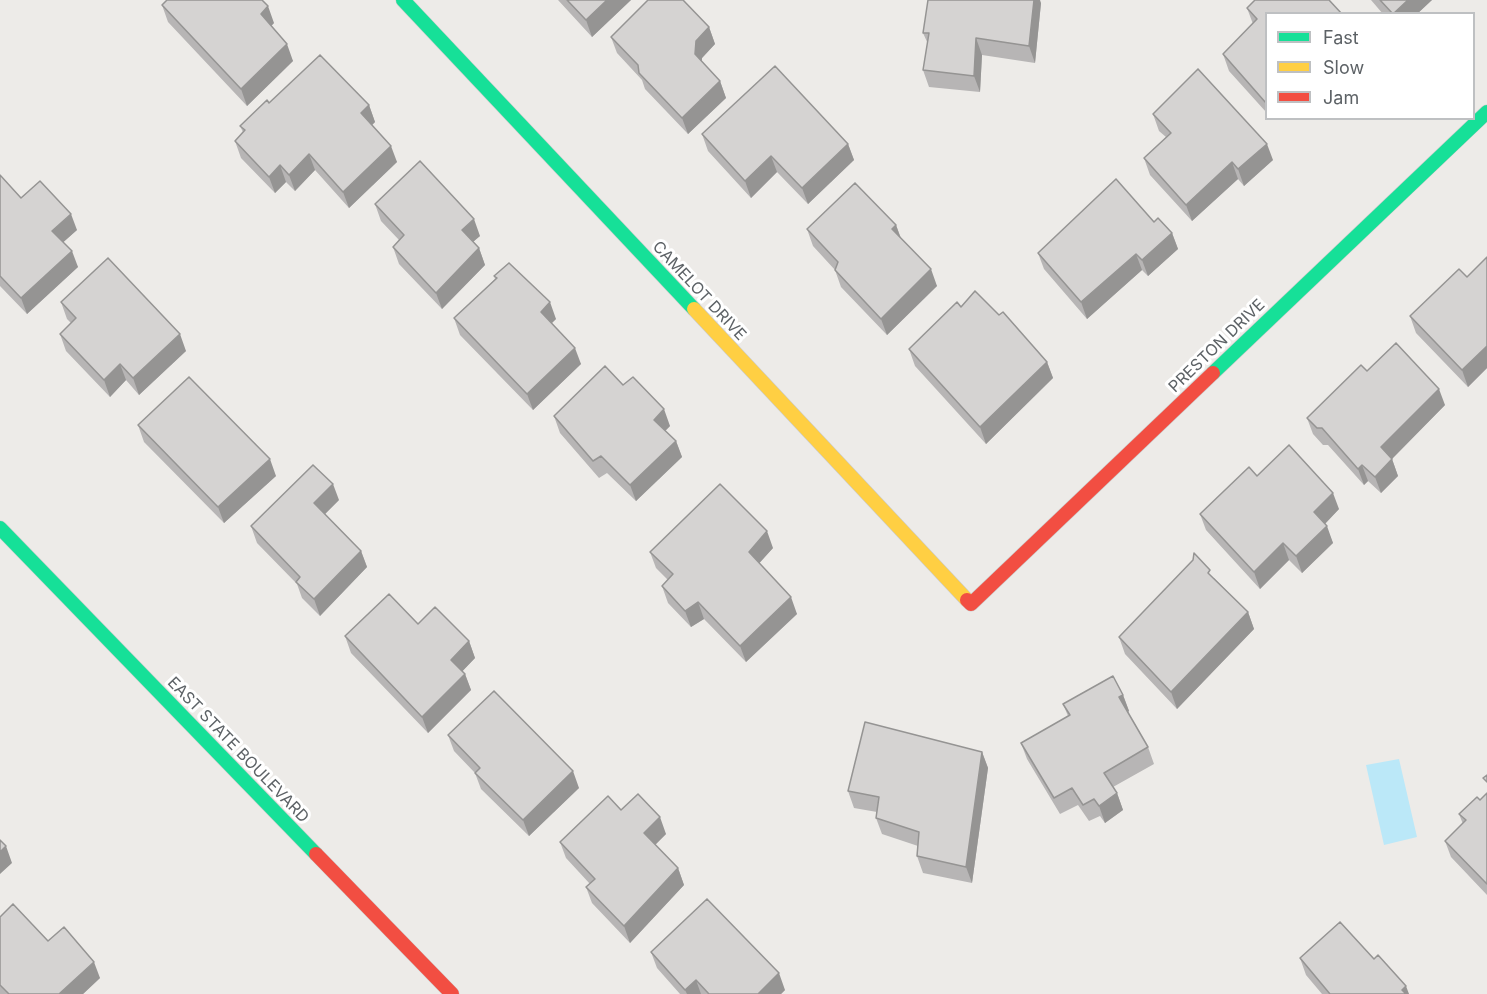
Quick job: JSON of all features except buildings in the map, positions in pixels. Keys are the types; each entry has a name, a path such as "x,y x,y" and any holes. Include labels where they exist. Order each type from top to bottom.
{"street":[{"name":"CAMELOT DRIVE","path":"404,0 971,604"},
{"name":"PRESTON DRIVE","path":"971,604 1487,112"},
{"name":"EAST STATE BOULEVARD","path":"0,528 452,994"}],"water":[{"path":"1399,759 1417,837 1384,845 1366,765"}],"traffic: fast":[{"path":"403,0 694,309"},
{"path":"1213,373 1487,112"},
{"path":"0,528 316,854"}],"traffic: slow":[{"path":"694,309 967,600"}],"traffic: jam":[{"path":"967,600 971,604 1213,373"},
{"path":"316,854 452,994"}]}
